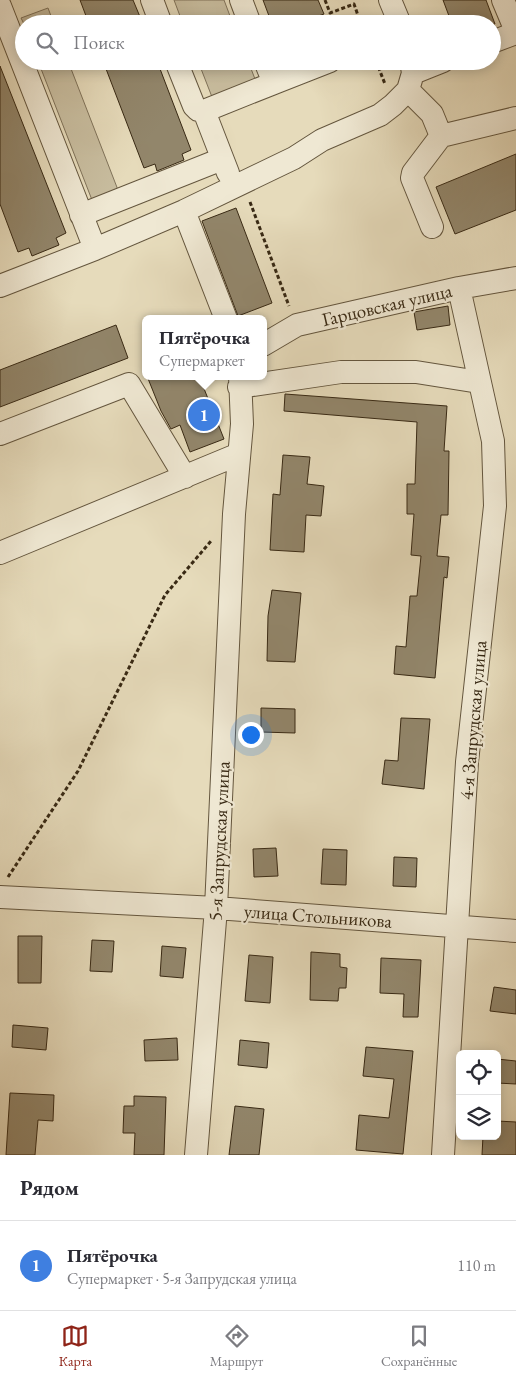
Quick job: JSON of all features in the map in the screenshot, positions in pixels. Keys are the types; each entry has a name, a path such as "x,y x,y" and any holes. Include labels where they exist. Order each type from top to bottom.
{"street":[{"path":"152,0 158,15"},
{"path":"241,0 247,15"},
{"path":"390,0 396,15"},
{"path":"501,38 516,32 503,0"},
{"path":"0,6 15,45"},
{"path":"25,70 94,249"},
{"path":"180,70 194,106 198,110 204,111 307,70"},
{"path":"269,70 274,83"},
{"path":"411,75 432,114 441,136"},
{"path":"0,286 184,211 294,158 322,140 380,115 393,105 411,75"},
{"path":"204,111 222,159 238,185"},
{"path":"432,227 412,178 413,172 441,136 516,118"},
{"path":"81,215 222,159"},
{"path":"184,211 224,315"},
{"name":"Гарцовская улица","path":"267,342 297,325 458,288 516,278"},
{"name":"4-я Запрудская улица","path":"443,1155 467,762 495,506 493,441 458,288"},
{"path":"267,379 341,372 416,372 479,382"},
{"path":"239,382 259,380"},
{"name":"5-я Запрудская улица","path":"196,1155 216,908 234,514 242,424 239,382"},
{"path":"0,434 129,384 185,477"},
{"path":"0,553 239,454"},
{"name":"улица Стольникова","path":"3,890 516,930"}],"path":[{"path":"325,0 330,13 354,4 358,15"},
{"path":"238,185 297,325"},
{"path":"3,890 78,771 165,595 234,514"}],"shaded area":[{"path":"174,0 224,0 230,15 180,15"},
{"path":"48,8 51,15 29,15"},
{"path":"41,70 71,70 118,190 92,200"},
{"path":"202,70 252,70 255,79 212,97"}],"building":[{"path":"80,0 133,0 139,15 86,15"},
{"path":"263,0 318,0 324,14 321,15 269,15"},
{"path":"443,0 486,0 492,15 449,15"},
{"path":"0,66 66,233 56,238 59,245 32,256 29,248 18,252 0,204"},
{"path":"106,70 160,70 191,150 182,154 184,160 157,171 155,164 144,168"},
{"path":"516,154 516,210 455,234 436,187"},
{"path":"236,208 272,303 238,315 202,221"},
{"path":"448,306 450,325 417,330 414,312"},
{"path":"116,325 128,358 0,407 0,370"},
{"path":"149,380 201,380 224,439 190,452 180,425 171,429 161,411"},
{"path":"285,394 447,406 444,451 449,451 448,515 441,515 437,556 449,557 447,578 444,577 435,678 394,674 396,646 406,647 410,596 417,596 421,556 411,555 414,514 407,514 407,484 415,484 417,422 284,411"},
{"path":"283,455 310,457 307,484 324,486 321,516 306,515 304,552 270,550 273,494 280,495"},
{"path":"272,590 301,593 295,662 267,661 268,616"},
{"path":"261,708 295,709 295,733 261,732"},
{"path":"401,718 430,719 424,789 382,784 385,760 398,761"},
{"path":"276,848 278,876 254,877 253,849"},
{"path":"323,849 347,850 346,885 321,884"},
{"path":"394,857 417,858 416,887 393,886"},
{"path":"18,936 42,936 41,983 18,983"},
{"path":"92,940 114,941 112,972 90,971"},
{"path":"162,946 186,948 183,978 160,976"},
{"path":"311,952 340,954 340,967 347,968 346,988 339,988 338,1001 310,1000"},
{"path":"249,955 273,957 270,1003 245,1001"},
{"path":"381,958 421,960 418,1017 403,1017 404,994 380,993"},
{"path":"494,987 516,990 516,1014 490,1011"},
{"path":"13,1025 48,1028 46,1050 12,1047"},
{"path":"177,1038 178,1060 145,1061 144,1040"},
{"path":"240,1040 269,1043 267,1068 238,1065"},
{"path":"366,1047 413,1051 403,1154 356,1150 359,1115 389,1118 394,1079 363,1076"},
{"path":"501,1059 516,1061 516,1084 501,1083"},
{"path":"10,1093 54,1095 53,1121 38,1120 35,1155 6,1155"},
{"path":"134,1096 166,1097 164,1155 134,1155 135,1133 123,1133 124,1106 134,1106"},
{"path":"235,1106 264,1109 259,1155 229,1155"},
{"path":"501,1121 516,1122 516,1155 482,1155 483,1140 501,1140"}],"place":[{"name":"Пятёрочка","path":"204,415"}]}
